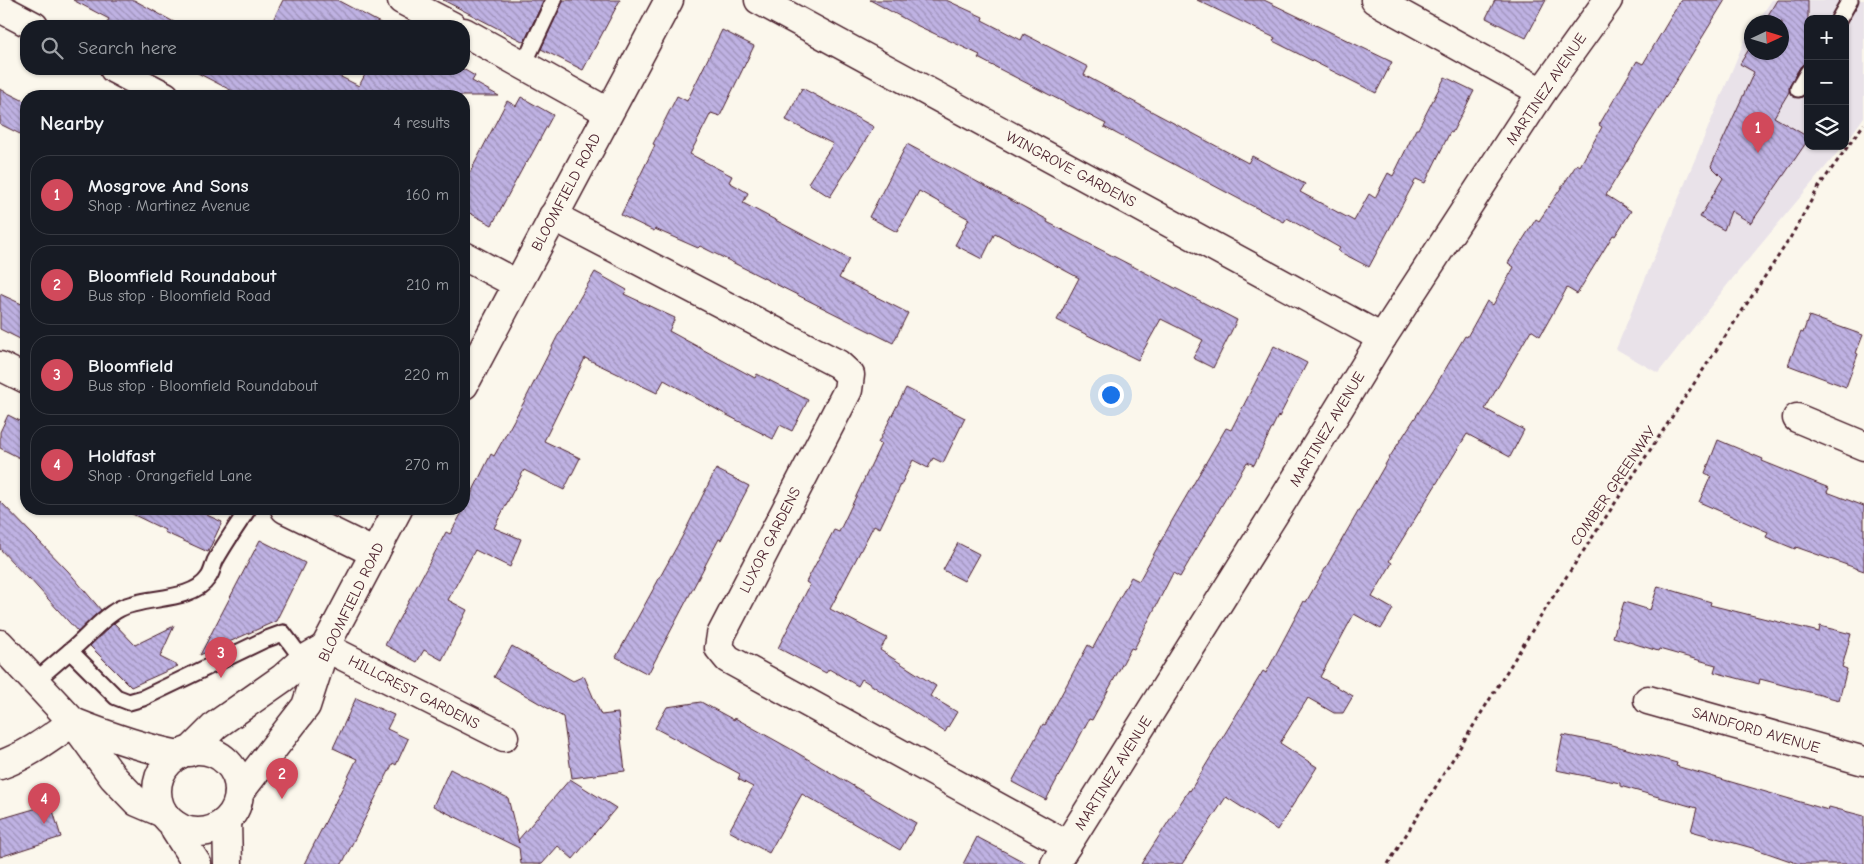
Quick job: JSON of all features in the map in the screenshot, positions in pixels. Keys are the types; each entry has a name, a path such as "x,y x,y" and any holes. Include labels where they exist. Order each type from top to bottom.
{"street":[{"path":"402,0 440,20"},
{"name":"BLOOMFIELD ROAD","path":"470,374 669,0"},
{"name":"WINGROVE GARDENS","path":"759,0 1382,338"},
{"path":"1375,0 1542,92"},
{"name":"MARTINEZ AVENUE","path":"1061,855 1382,338 1542,92 1608,0"},
{"path":"0,8 23,20"},
{"path":"470,35 608,112"},
{"path":"125,75 154,90"},
{"name":"LUXOR GARDENS","path":"553,216 838,364 850,375 848,390 721,635 719,648 728,659 1061,855"},
{"path":"470,259 517,284"},
{"path":"0,366 20,377"},
{"path":"1797,418 1864,446"},
{"path":"297,515 375,553"},
{"name":"BLOOMFIELD ROAD","path":"239,794 306,706 314,653 375,553 395,515"},
{"path":"0,644 73,722 113,777 137,802 188,831 202,832 215,829 227,821 237,805 239,794 235,775 224,760 214,754 202,751 184,754 128,743 73,722"},
{"path":"197,864 158,800 158,785 162,772 171,761 184,754 216,725 283,678 314,653"},
{"name":"HILLCREST GARDENS","path":"314,653 504,737"},
{"name":"SANDFORD AVENUE","path":"1648,700 1864,761"},
{"path":"0,765 30,752 73,722"},
{"path":"227,821 228,864"}],"lane":[{"path":"524,64 554,0"},
{"path":"1841,15 1850,0"},
{"path":"1798,89 1804,79"},
{"path":"34,682 94,628 120,609 193,590 208,579 215,561 244,515"},
{"path":"70,651 116,697 129,702 143,698 264,640 283,633 314,653"}],"path":[{"name":"COMBER GREENWAY","path":"1388,864 1551,600 1789,240 1820,185 1864,124"}],"shaded area":[{"path":"1772,0 1864,0 1864,117 1849,138 1849,15 1804,15 1804,150 1840,150 1732,279 1658,373 1616,349 1744,41 1744,60 1789,60 1789,15 1762,15"}],"building":[{"path":"73,0 134,0 170,20 108,20"},
{"path":"283,0 337,0 375,20 273,20"},
{"path":"443,0 544,0 524,42"},
{"path":"563,0 620,0 583,70 541,49"},
{"path":"870,0 946,0 983,17 982,20 1021,40 1024,34 1088,67 1084,75 1248,163 1252,156 1305,184 1300,192 1354,221 1369,194 1375,198 1388,173 1393,176 1445,77 1474,91 1452,133 1450,132 1425,183 1416,179 1369,267 1338,251 1340,248 1287,218 1284,222 1239,199 1104,127 1106,124 978,58 980,55 914,24"},
{"path":"1197,0 1264,0 1392,62 1376,93 1273,41 1275,38"},
{"path":"1495,0 1546,0 1526,38 1486,18"},
{"path":"1681,0 1725,0 1606,195 1631,211 1615,236 1613,235 1577,294 1567,288 1540,336 1531,330 1485,409 1524,430 1510,457 1467,434 1389,561 1392,563 1372,597 1393,609 1381,629 1354,614 1320,677 1353,696 1343,713 1334,713 1308,698 1280,743 1317,767 1277,830 1226,797 1182,864 1141,864 1190,791 1263,671 1266,673 1304,601 1306,602 1389,458 1465,336 1467,337 1487,301 1493,305 1514,267 1508,263 1536,219 1539,221 1577,164 1580,166 1602,127 1599,125 1637,61 1643,64"},
{"path":"1777,0 1808,0 1808,15 1804,15 1804,64 1790,84 1789,92 1774,117 1804,135 1804,146 1751,223 1731,211 1724,230 1700,217 1723,178 1711,166 1754,72 1740,64 1744,57 1744,60 1789,60 1789,15 1768,15"},
{"path":"722,30 754,46 720,116 711,113 690,154 732,176 729,182 748,193 743,203 849,259 839,278 908,313 893,343 700,246 698,248 655,229 654,231 621,215 677,96 687,101"},
{"path":"470,73 475,76 472,81 499,96 470,96 470,90 230,90 202,75 337,75 359,86 365,75 470,75"},
{"path":"802,88 874,127 830,197 808,183 833,144 786,120"},
{"path":"0,89 20,99 20,134 0,124"},
{"path":"521,97 553,115 492,225 470,213 470,172 507,101 516,106"},
{"path":"907,144 1048,220 1047,222 1237,320 1213,368 1193,358 1203,340 1161,319 1138,360 1057,320 1079,278 995,233 982,259 955,245 969,219 919,191 897,232 869,217"},
{"path":"595,272 627,290 624,294 675,318 669,331 755,378 757,374 808,400 792,431 780,425 773,439 664,380 657,393 585,358 544,441 580,458 564,490 524,470 494,528 521,539 510,567 475,550 448,600 467,610 442,660 424,650 417,662 385,645 446,532 450,534 461,515 470,515 470,497 491,454 494,456 524,402 557,337"},
{"path":"0,294 20,303 20,339 0,329"},
{"path":"1809,316 1863,335 1846,387 1788,365"},
{"path":"1274,346 1307,363 1254,465 1247,462 1180,577 1173,573 1134,649 1131,648 1092,720 1089,719 1046,800 1012,782 1088,645 1093,648 1131,577 1139,581 1226,428 1231,430"},
{"path":"906,388 965,418 943,463 933,458 928,468 913,460 880,528 874,525 830,609 887,638 880,650 936,686 930,696 957,712 945,732 862,679 858,686 829,669 826,673 778,648 810,585 806,582 834,530 839,532 881,444 878,443"},
{"path":"8,415 20,421 20,458 0,448 0,432"},
{"path":"1718,440 1763,459 1762,461 1829,488 1827,492 1864,506 1864,571 1796,547 1795,549 1766,537 1768,532 1699,502 1711,476 1705,473"},
{"path":"716,469 749,486 648,674 616,657 682,537"},
{"path":"0,501 68,571 101,610 78,632 0,549"},
{"path":"134,515 207,515 222,522 208,552 164,532 165,530"},
{"path":"260,540 305,563 276,621 200,655"},
{"path":"958,543 979,554 964,581 943,570"},
{"path":"1658,586 1711,602 1710,605 1819,632 1820,626 1851,634 1842,667 1847,669 1839,700 1760,679 1759,684 1714,672 1716,665 1659,649 1658,651 1613,637 1624,602 1650,610"},
{"path":"114,623 135,645 174,626 160,657 178,666 131,687 90,646"},
{"path":"512,646 573,681 584,676 601,715 618,713 625,771 572,778 563,717 494,677"},
{"path":"356,698 394,715 387,729 408,739 396,765 393,763 342,864 304,864 357,759 333,748"},
{"path":"701,702 734,720 735,718 789,748 916,823 900,850 802,794 769,853 729,831 753,787 738,779 740,774 655,728 667,707"},
{"path":"1563,735 1609,744 1677,763 1676,766 1828,810 1829,807 1864,816 1864,864 1799,864 1756,849 1691,831 1697,808 1620,786 1620,783 1556,770"},
{"path":"450,769 508,798 518,840 570,779 616,808 573,859 558,846 542,864 521,864 519,848 433,806"},
{"path":"51,804 61,837 0,857 0,819"},
{"path":"977,837 1028,864 963,864"}],"place":[{"name":"Mosgrove And Sons","path":"1758,153"},
{"name":"Bloomfield","path":"221,678"},
{"name":"Bloomfield Roundabout","path":"282,799"},
{"name":"Holdfast","path":"44,824"}]}
